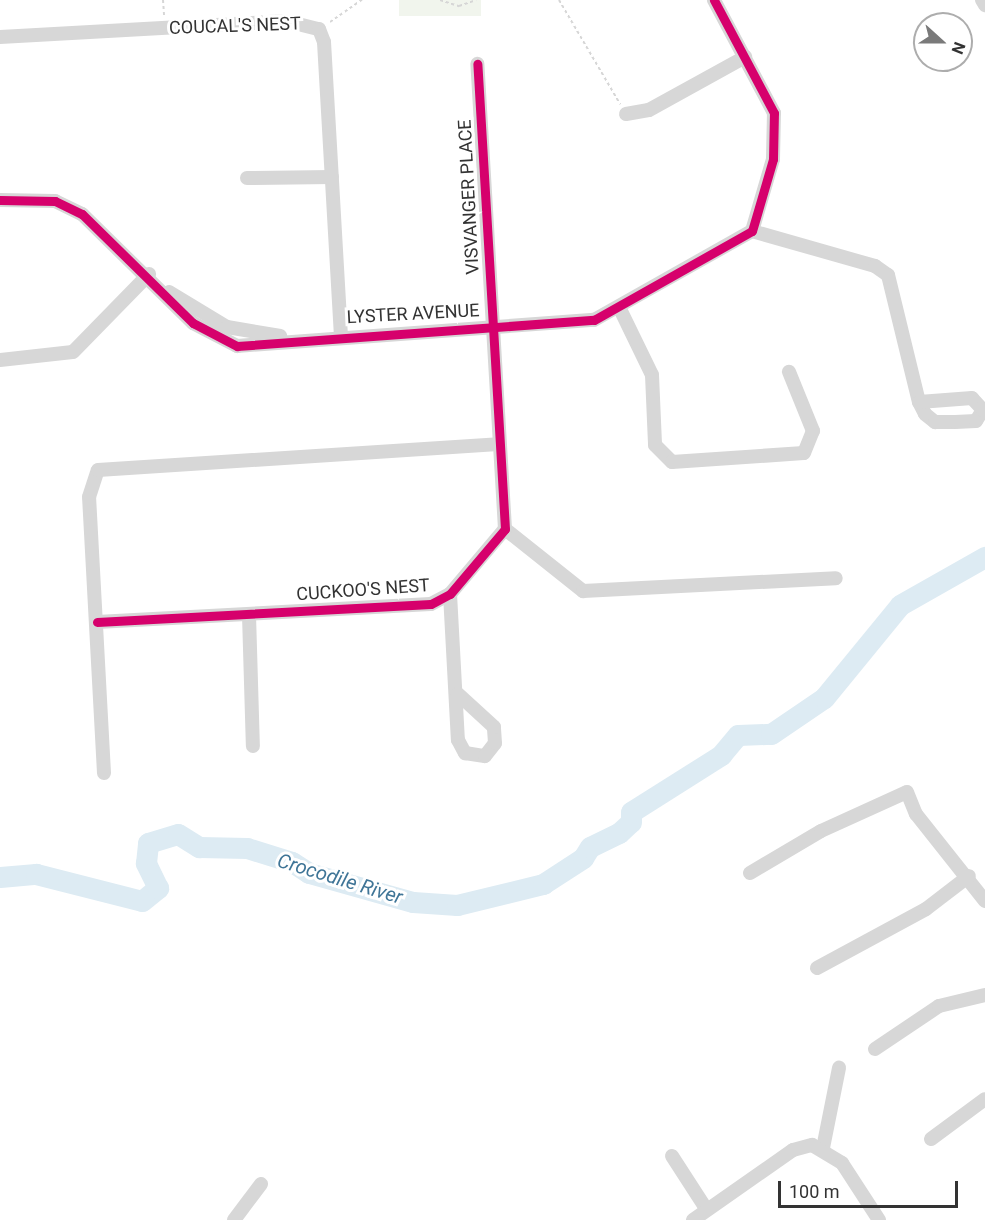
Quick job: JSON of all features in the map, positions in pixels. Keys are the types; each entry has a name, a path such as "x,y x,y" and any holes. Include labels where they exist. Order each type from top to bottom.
{"street":[{"path":"714,0 745,57 777,129 752,231 875,266 888,275 919,402"},
{"path":"982,0 985,5"},
{"name":"COUCAL'S NEST","path":"0,37 286,21 319,29 332,177 341,334"},
{"path":"626,114 649,110 745,57"},
{"name":"VISVANGER PLACE","path":"477,64 493,327"},
{"path":"248,178 332,177"},
{"name":"LYSTER AVENUE","path":"0,200 42,199 68,206 149,274 193,323 225,342 256,345 341,334 587,321 620,309 752,231"},
{"path":"0,360 73,352 149,274"},
{"path":"620,309 652,375 655,445 672,462 804,453 813,431 789,372"},
{"path":"493,327 498,444 505,529 583,591 836,578"},
{"path":"104,773 89,497 98,470 498,444"},
{"name":"CUCKOO'S NEST","path":"97,622 431,604 450,594 505,529"},
{"name":"CUCKOO'S NEST","path":"450,594 458,694"},
{"path":"249,615 253,746"},
{"path":"750,873 821,831 907,792 916,814 969,876 985,901"},
{"path":"817,968 854,943 926,909 969,876"},
{"path":"875,1049 939,1006 985,994"},
{"path":"823,1148 839,1068"},
{"path":"932,1139 985,1099"},
{"path":"693,1220 793,1150 823,1148 842,1163 879,1220"},
{"path":"672,1156 707,1210"},
{"path":"234,1220 261,1184"}],"path":[{"path":"319,29 362,0"},
{"path":"440,0 459,6 476,0"},
{"path":"559,0 626,114"}],"shaded area":[{"path":"399,0 481,0 481,16 399,16"}],"waterway":[{"name":"Crocodile River","path":"0,877 36,874 142,901 158,888 146,863 148,843 178,834 199,847 247,848 292,862 309,873 413,902 457,905 543,884 583,858 590,847 619,833 631,822 631,812 721,755 738,735 771,734 824,698 900,605 985,557"}],"cycle path":[{"path":"0,200 55,201 82,214 193,323 237,346 594,320 752,231 773,159 774,113 714,0"},
{"path":"97,622 431,604 450,594 505,529 477,64"}]}
